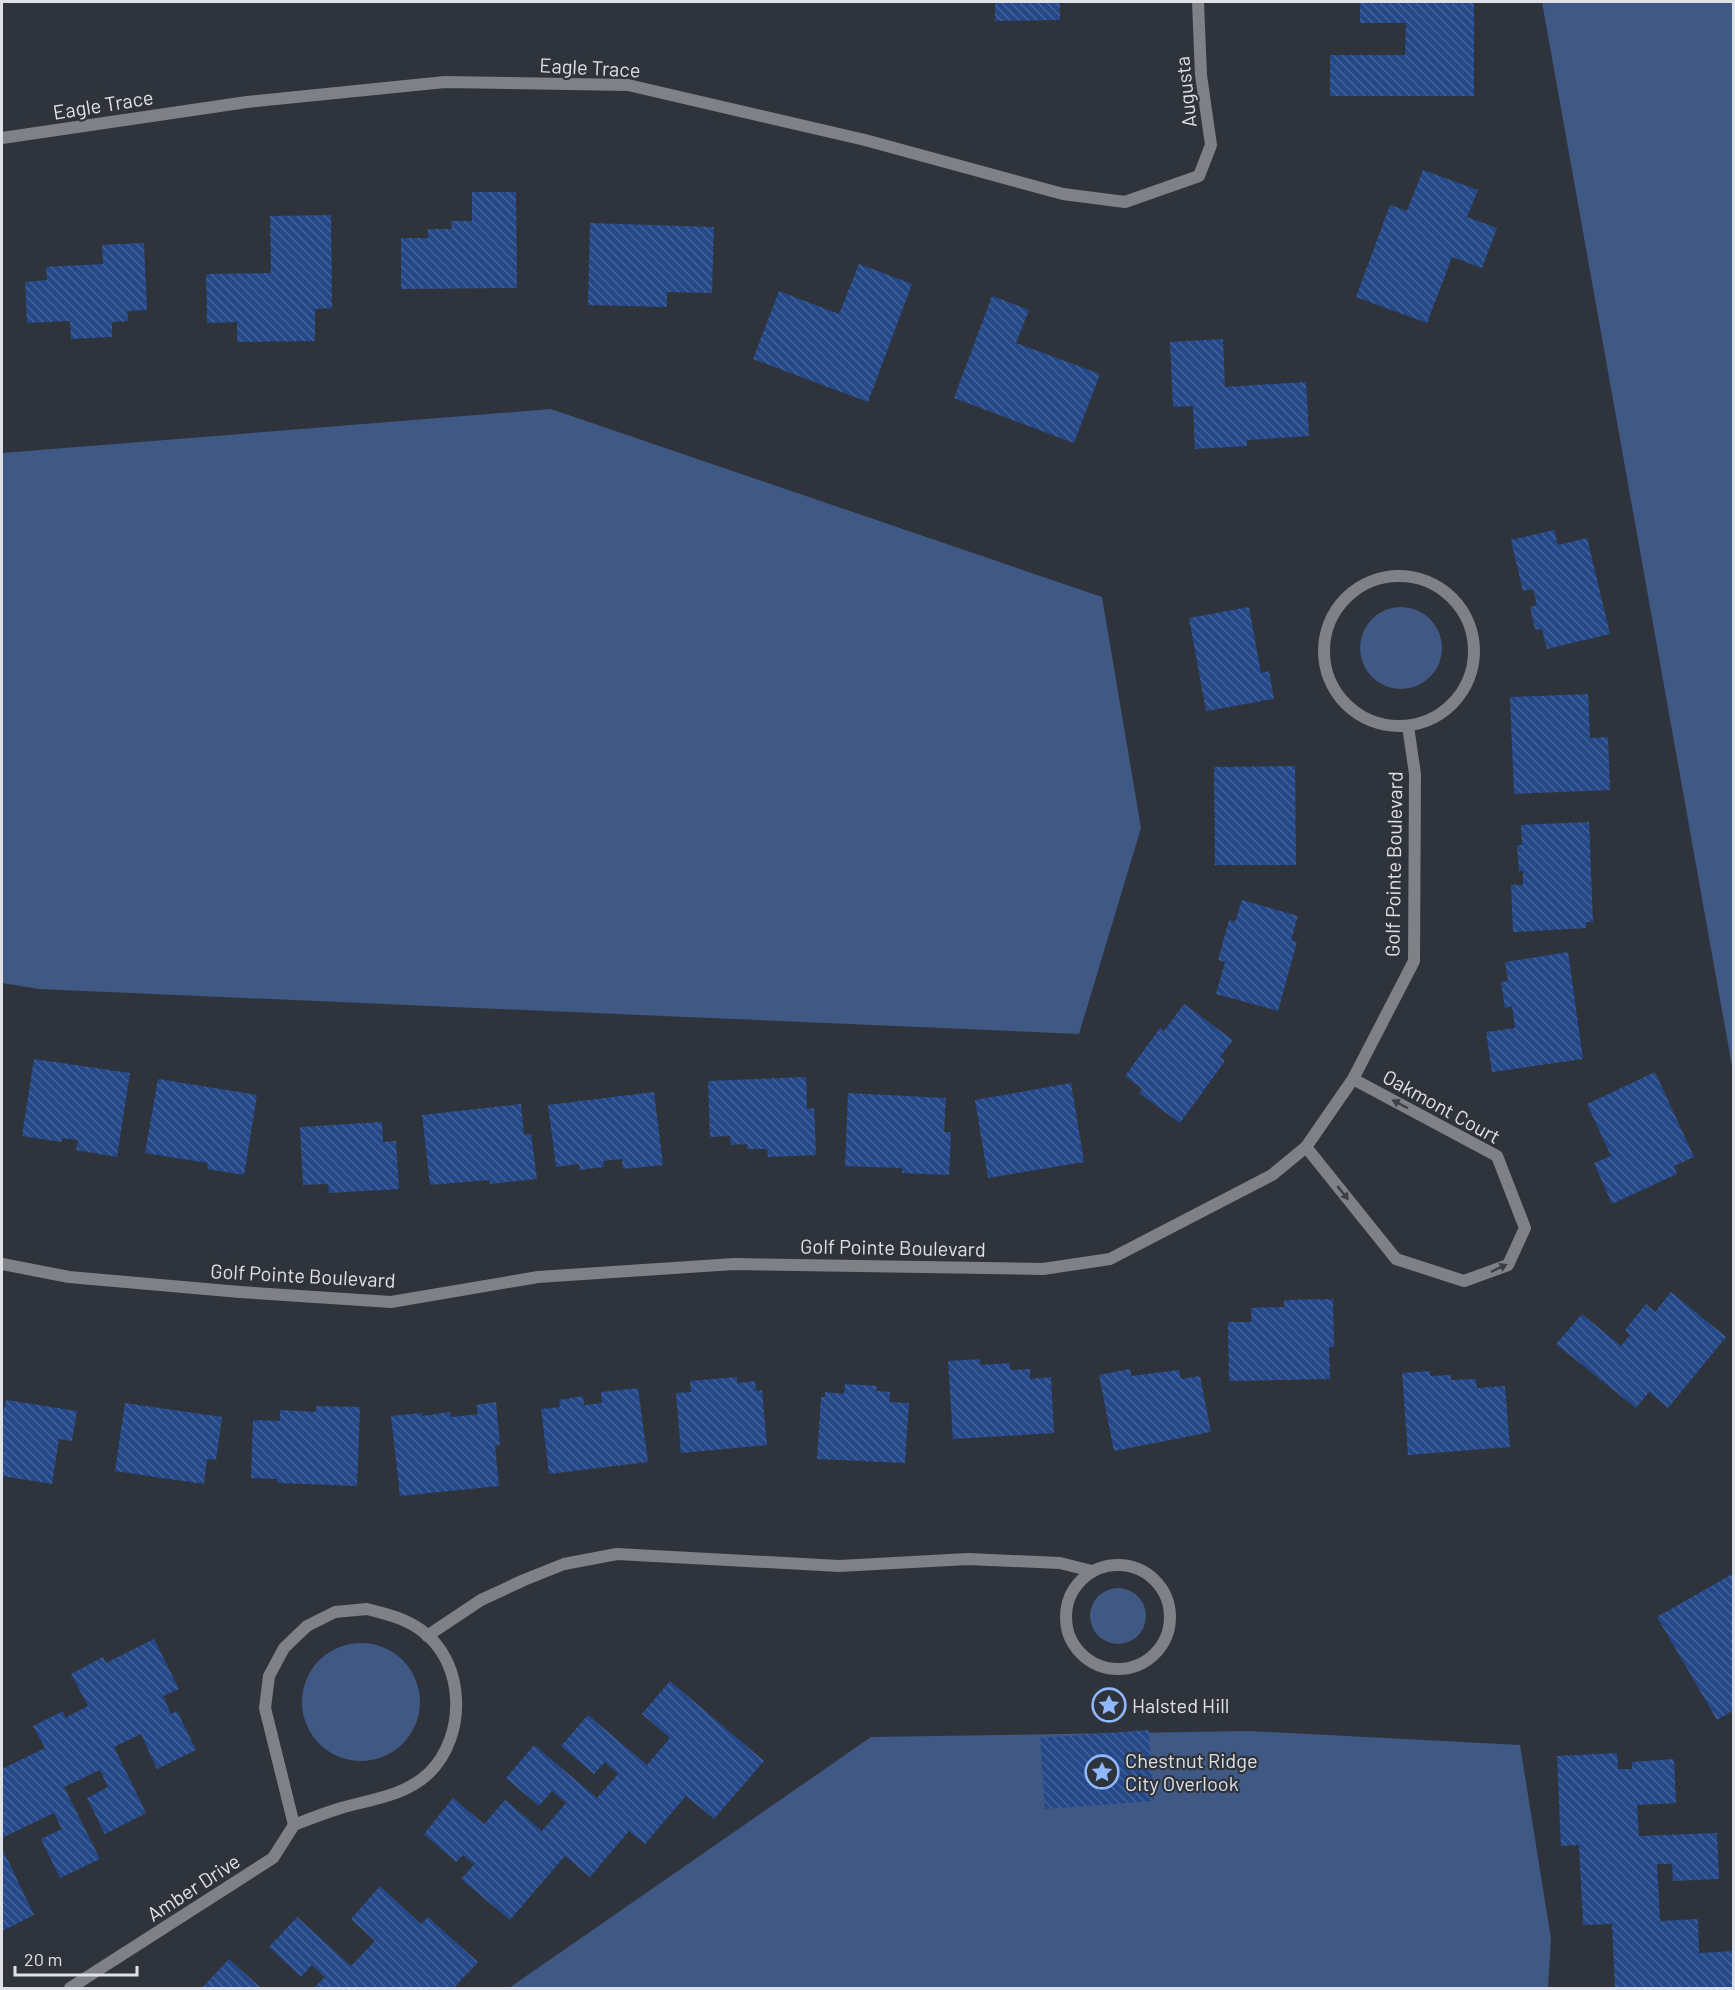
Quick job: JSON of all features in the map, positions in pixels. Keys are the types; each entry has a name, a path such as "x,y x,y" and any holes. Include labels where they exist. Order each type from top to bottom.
{"street":[{"name":"Augusta","path":"1198,2 1201,75 1211,146 1199,176"},
{"name":"Eagle Trace","path":"2,138 247,102 444,82 628,85 865,140 1063,195 1125,202 1199,176"},
{"path":"1394,576 1418,579 1439,587 1456,603 1468,622 1474,644 1472,668 1464,689 1449,707 1430,720 1408,726 1384,725 1362,716 1343,701 1330,681 1323,658 1325,634 1334,612 1350,594 1371,581 1394,576"},
{"name":"Golf Pointe Boulevard","path":"2,1264 69,1277 391,1302 538,1277 734,1264 1043,1269 1110,1259 1272,1175 1306,1147 1353,1079 1414,961 1415,774 1408,726"},
{"name":"Oakmont Court","path":"1306,1147 1396,1259 1464,1281 1508,1265 1525,1228 1497,1156 1353,1079"},
{"path":"427,1636 481,1600 524,1580 564,1564 617,1554 839,1566 968,1559 1060,1563 1092,1571 1117,1565 1132,1567 1148,1574 1159,1585 1167,1599 1170,1623 1162,1645 1151,1658 1135,1666 1117,1669 1092,1661 1073,1642 1067,1625 1067,1607 1079,1580 1092,1571"},
{"path":"367,1609 397,1616 427,1636 444,1656 455,1686 456,1716 447,1747 442,1755 430,1772 404,1791 341,1808 294,1825 265,1708 269,1676 284,1648 307,1626 335,1612 367,1609"},
{"name":"Amber Drive","path":"70,1989 273,1858 294,1825"}],"shaded area":[{"path":"1542,2 1733,2 1733,1072"},
{"path":"551,409 1102,597 1141,828 1079,1034 39,989 2,983 2,453"},
{"path":"1393,607 1409,607 1424,614 1435,625 1442,640 1439,664 1430,677 1409,689 1393,689 1378,682 1367,671 1360,656 1360,640 1367,625 1378,614"},
{"path":"1118,1588 1129,1590 1138,1596 1144,1605 1146,1616 1144,1627 1138,1636 1129,1642 1118,1644 1107,1642 1098,1636 1092,1627 1090,1616 1092,1605 1098,1596 1107,1590"},
{"path":"361,1643 384,1647 403,1660 416,1679 420,1702 416,1725 403,1744 384,1757 361,1761 338,1757 319,1744 306,1725 302,1702 306,1679 319,1660 338,1647"},
{"path":"1249,1731 1520,1745 1551,1939 1548,1988 509,1988 871,1737"}],"building":[{"path":"995,2 1060,2 1060,20 995,21"},
{"path":"1360,2 1474,2 1474,96 1330,96 1330,55 1405,55 1406,23 1360,23"},
{"path":"1423,170 1478,190 1467,217 1497,228 1482,268 1452,257 1427,323 1356,297 1390,205 1407,211"},
{"path":"472,192 516,192 517,288 401,289 401,238 428,238 428,229 452,229 451,221 472,221"},
{"path":"331,215 332,308 315,309 315,341 237,342 237,322 207,323 206,274 271,273 270,216"},
{"path":"590,223 714,227 712,293 667,292 667,307 588,305"},
{"path":"144,243 147,310 127,311 128,321 112,322 112,337 71,339 70,321 27,323 25,282 47,280 46,267 103,264 102,245"},
{"path":"859,264 912,284 868,402 753,359 779,291 839,314"},
{"path":"992,296 1029,310 1016,343 1100,374 1074,443 954,398"},
{"path":"1223,339 1225,387 1306,382 1309,436 1247,440 1247,446 1195,449 1193,406 1173,407 1170,342"},
{"path":"1554,530 1558,545 1587,538 1610,634 1547,649 1542,629 1535,630 1530,607 1537,605 1533,589 1523,591 1511,540"},
{"path":"1249,607 1261,673 1269,671 1274,699 1206,711 1189,618"},
{"path":"1588,694 1590,738 1608,737 1610,790 1514,794 1510,697"},
{"path":"1295,766 1296,865 1215,865 1214,767"},
{"path":"1589,822 1593,922 1586,922 1586,928 1513,932 1511,885 1523,885 1523,871 1519,871 1517,845 1522,845 1521,825"},
{"path":"1242,900 1298,916 1291,940 1297,942 1278,1011 1216,994 1225,962 1218,960 1229,920 1235,922"},
{"path":"1568,952 1583,1059 1492,1072 1486,1032 1515,1028 1512,1006 1505,1008 1501,982 1508,981 1505,962"},
{"path":"1184,1004 1233,1040 1220,1057 1225,1061 1180,1123 1139,1093 1142,1089 1125,1076 1160,1028 1164,1031"},
{"path":"34,1059 130,1073 117,1157 76,1150 78,1140 62,1138 61,1142 22,1136"},
{"path":"1655,1072 1694,1157 1674,1166 1677,1174 1612,1204 1594,1163 1611,1156 1587,1104"},
{"path":"806,1077 807,1109 814,1108 816,1155 768,1157 767,1149 747,1149 747,1144 731,1145 730,1136 710,1137 708,1081"},
{"path":"158,1079 257,1095 244,1175 207,1169 208,1163 145,1153"},
{"path":"1071,1083 1084,1162 988,1178 975,1100"},
{"path":"654,1092 663,1165 623,1169 622,1159 603,1161 604,1167 579,1170 579,1164 556,1167 548,1105"},
{"path":"848,1093 946,1098 944,1132 951,1132 949,1175 902,1173 902,1168 845,1166"},
{"path":"521,1104 524,1135 531,1134 537,1179 490,1184 489,1180 430,1185 422,1115"},
{"path":"382,1122 383,1142 396,1141 399,1189 329,1193 328,1184 303,1185 300,1127"},
{"path":"1671,1292 1726,1337 1668,1408 1649,1392 1636,1408 1556,1344 1582,1314 1621,1346 1630,1335 1625,1330 1646,1304 1655,1312"},
{"path":"1333,1299 1334,1347 1329,1347 1330,1379 1229,1381 1228,1322 1251,1322 1251,1308 1284,1307 1284,1300"},
{"path":"980,1359 980,1365 1010,1363 1010,1370 1030,1369 1030,1379 1051,1377 1054,1433 953,1439 948,1361"},
{"path":"1130,1369 1131,1376 1179,1370 1181,1379 1200,1376 1211,1432 1114,1451 1099,1375"},
{"path":"1430,1371 1430,1376 1451,1375 1451,1380 1476,1379 1477,1388 1505,1386 1510,1447 1408,1455 1402,1373"},
{"path":"737,1377 737,1383 755,1381 756,1391 762,1390 767,1445 681,1453 676,1393 691,1392 690,1381"},
{"path":"845,1384 877,1386 876,1391 890,1392 889,1402 909,1403 905,1463 817,1459 821,1397 825,1397 825,1392 844,1394"},
{"path":"638,1388 648,1462 549,1474 541,1409 560,1407 559,1400 583,1396 584,1405 602,1403 601,1392"},
{"path":"6,1400 77,1411 72,1441 59,1439 52,1484 2,1476 2,1418"},
{"path":"496,1402 500,1445 495,1446 499,1486 400,1496 391,1416 422,1413 422,1416 450,1412 451,1417 478,1414 476,1405"},
{"path":"125,1403 222,1417 216,1460 207,1459 204,1484 115,1471"},
{"path":"316,1406 360,1407 357,1486 277,1483 277,1479 251,1478 253,1420 280,1421 280,1410 316,1412"},
{"path":"1734,1573 1734,1710 1717,1720 1657,1617"},
{"path":"154,1639 179,1689 163,1696 171,1714 177,1711 196,1750 157,1769 141,1734 114,1747 146,1813 105,1834 87,1798 108,1787 100,1770 64,1787 100,1859 60,1878 41,1839 62,1829 54,1813 2,1838 2,1769 45,1748 33,1726 63,1711 65,1718 88,1706 71,1674 103,1657 106,1663"},
{"path":"670,1681 764,1761 714,1819 686,1796 645,1844 629,1831 590,1877 565,1856 510,1920 461,1879 474,1864 463,1855 456,1862 424,1834 453,1798 484,1824 505,1800 542,1831 566,1803 552,1791 539,1806 506,1778 534,1745 597,1798 618,1774 605,1762 594,1774 561,1746 588,1715 647,1765 670,1738 642,1714"},
{"path":"1149,1730 1154,1801 1045,1809 1040,1738"},
{"path":"1617,1753 1618,1769 1632,1769 1632,1762 1674,1759 1676,1803 1637,1805 1639,1836 1717,1833 1719,1879 1673,1881 1672,1864 1657,1864 1660,1921 1698,1919 1699,1953 1734,1951 1734,1988 1615,1988 1612,1924 1583,1925 1579,1845 1561,1846 1557,1756"},
{"path":"2,1848 34,1915 2,1931"},
{"path":"380,1886 421,1924 428,1917 478,1962 454,1988 314,1988 325,1977 312,1965 301,1977 269,1947 297,1917 351,1966 375,1941 351,1919"},
{"path":"229,1959 261,1988 202,1988"}],"place":[{"name":"Halsted Hill","path":"1109,1705"},
{"name":"Chestnut Ridge City Overlook","path":"1102,1772"}]}
